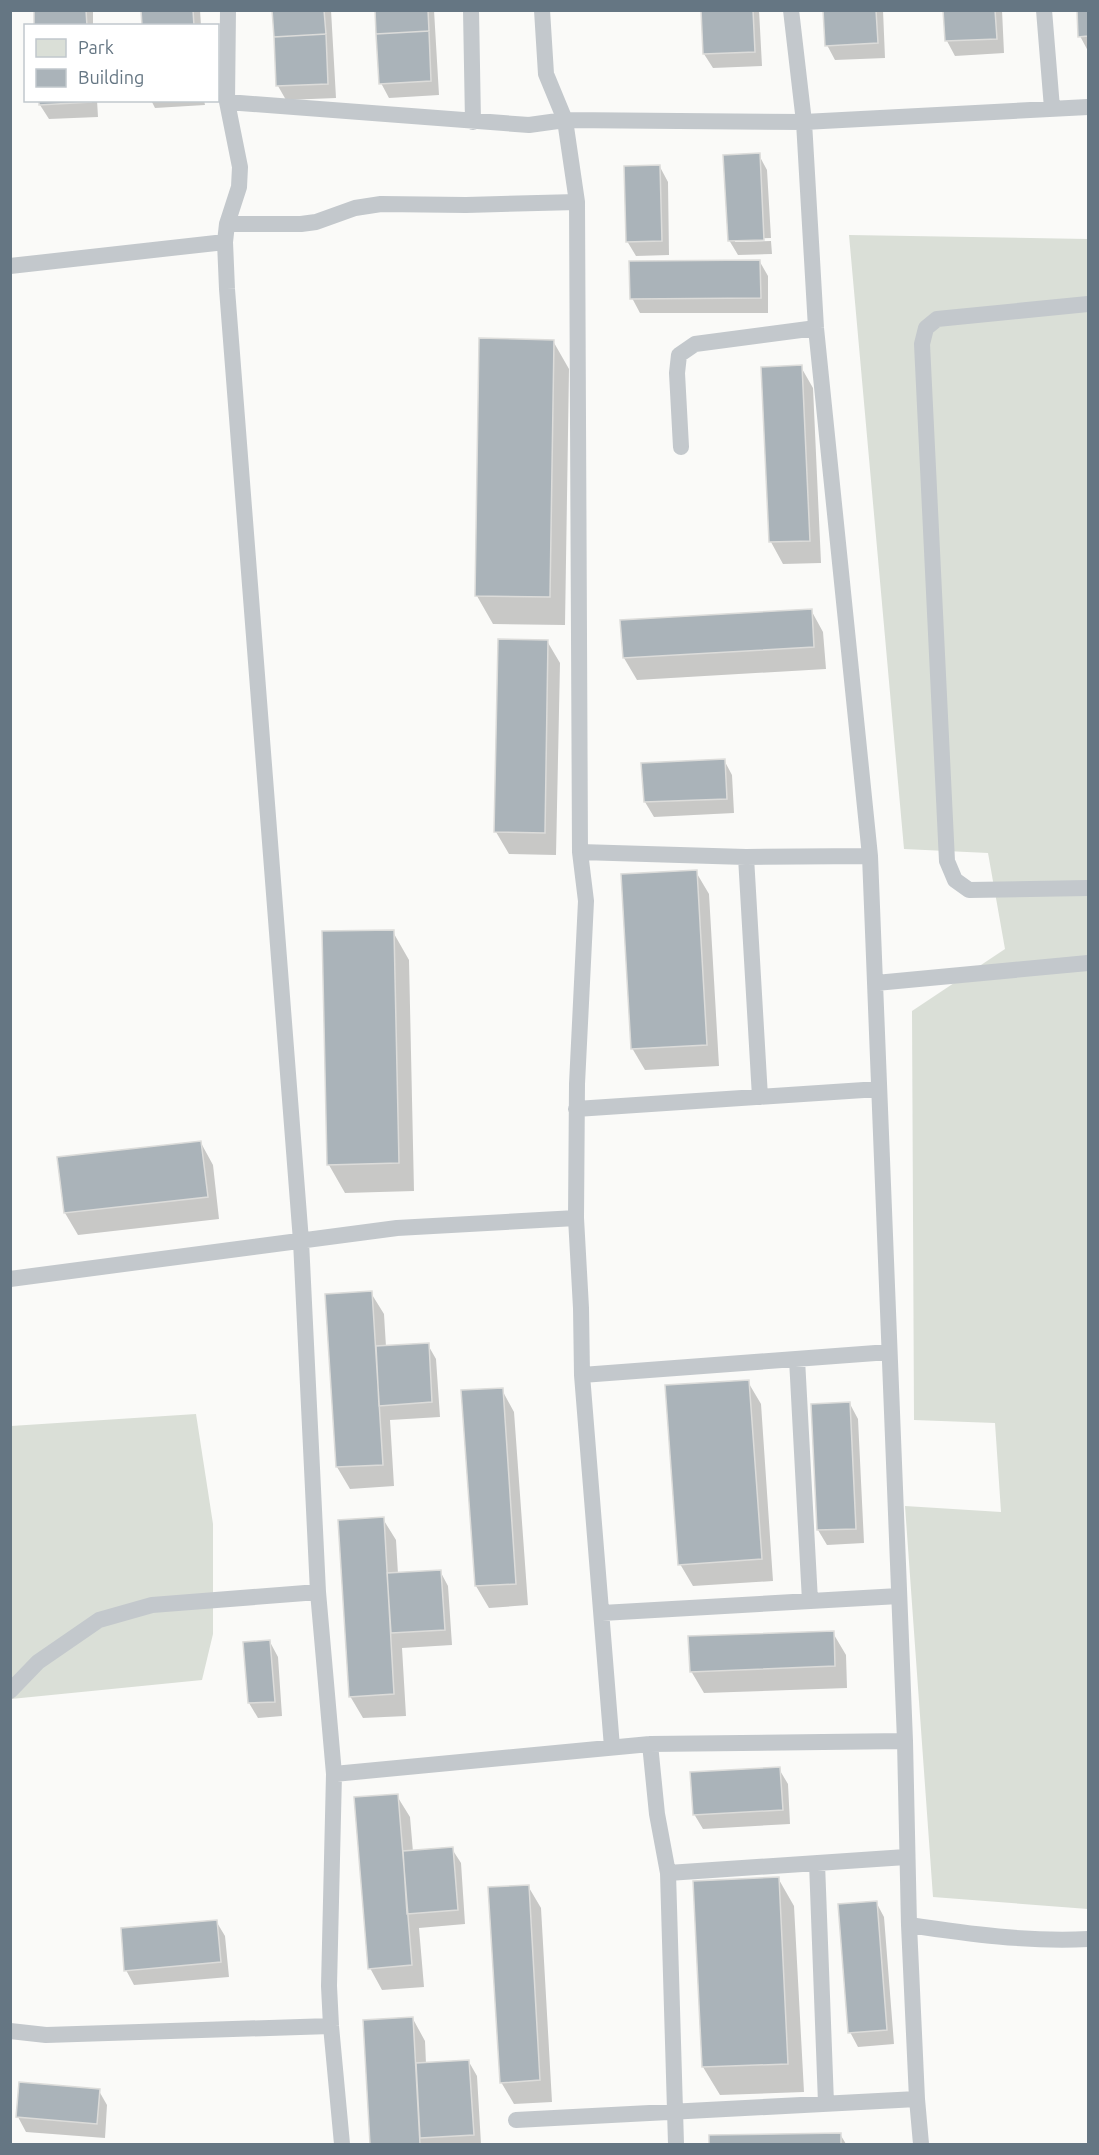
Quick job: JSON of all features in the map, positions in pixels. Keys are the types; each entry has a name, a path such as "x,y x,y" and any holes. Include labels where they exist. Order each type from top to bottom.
{"lane":[{"path":"228,10 227,102 240,167 239,187 227,224 225,242 233,380 301,1240 318,1592 334,1774 329,1986 342,2145"},
{"path":"471,10 473,122"},
{"path":"542,10 546,74 565,120 577,202 580,852 586,901 576,1109 576,1218 582,1375 612,1748"},
{"path":"791,10 804,122 816,327 870,856 905,1741 906,1857 921,2145"},
{"path":"1044,10 1052,108"},
{"path":"227,102 529,125 565,120 804,122 1089,107"},
{"path":"227,224 301,224 316,222 355,208 381,204 466,205 577,202"},
{"path":"10,266 225,242"},
{"path":"1089,304 938,320 926,328 922,344 947,861 955,880 969,890 1089,888"},
{"path":"681,447 676,373 679,355 695,344 816,327"},
{"path":"580,852 746,857 870,856"},
{"path":"746,857 760,1097"},
{"path":"876,983 1089,963"},
{"path":"576,1109 879,1089"},
{"path":"10,1280 397,1228 576,1218"},
{"path":"582,1375 889,1352"},
{"path":"796,1359 810,1601"},
{"path":"10,1691 38,1662 99,1620 152,1605 318,1592"},
{"path":"602,1613 899,1596"},
{"path":"334,1774 650,1744 905,1741"},
{"path":"650,1744 657,1814 668,1873 676,2145"},
{"path":"668,1873 906,1857"},
{"path":"817,1863 826,2103"},
{"path":"909,1925 991,1937 1089,1939"},
{"path":"10,2031 46,2036 331,2026"},
{"path":"516,2120 917,2099"}],"green space":[{"path":"849,235 1088,239 1088,1909 933,1897 905,1506 1001,1512 995,1423 914,1420 912,1011 1005,949 988,853 904,849"},
{"path":"196,1414 213,1524 213,1634 202,1680 11,1699 11,1426"}],"building":[{"path":"34,10 86,10 87,24 34,24"},
{"path":"141,10 193,10 194,24 142,24"},
{"path":"272,10 324,10 326,34 274,37"},
{"path":"375,10 428,10 429,31 376,34"},
{"path":"701,10 753,10 755,52 703,54"},
{"path":"823,10 876,10 878,43 825,46"},
{"path":"943,10 995,10 997,39 945,41"},
{"path":"1077,10 1088,10 1088,36 1078,37"},
{"path":"429,31 431,81 379,84 376,34"},
{"path":"326,34 328,84 276,86 274,37"},
{"path":"39,102 91,102 39,105"},
{"path":"760,153 764,240 728,241 723,155"},
{"path":"660,165 662,241 626,242 624,166"},
{"path":"760,260 761,298 630,299 629,261"},
{"path":"479,338 554,340 550,597 475,596"},
{"path":"802,365 810,541 769,542 761,367"},
{"path":"812,609 814,647 623,658 620,620"},
{"path":"498,639 548,640 545,833 494,832"},
{"path":"725,759 727,799 644,802 641,763"},
{"path":"697,870 707,1045 631,1049 621,874"},
{"path":"394,930 399,1163 327,1165 322,931"},
{"path":"201,1141 208,1197 64,1213 57,1157"},
{"path":"372,1291 383,1465 336,1467 325,1294"},
{"path":"429,1343 432,1402 379,1406 376,1346"},
{"path":"749,1380 762,1559 678,1565 665,1385"},
{"path":"503,1388 516,1584 475,1586 461,1390"},
{"path":"850,1402 856,1529 817,1530 811,1404"},
{"path":"384,1517 394,1694 349,1697 338,1520"},
{"path":"441,1570 445,1630 391,1633 387,1573"},
{"path":"834,1631 835,1666 690,1672 688,1636"},
{"path":"270,1640 275,1702 248,1703 243,1642"},
{"path":"780,1767 783,1810 693,1815 690,1772"},
{"path":"398,1794 412,1965 368,1969 354,1797"},
{"path":"453,1847 458,1910 407,1914 403,1851"},
{"path":"779,1877 788,2064 702,2067 693,1881"},
{"path":"529,1885 540,2080 500,2083 488,1887"},
{"path":"877,1901 887,2030 848,2033 838,1904"},
{"path":"217,1920 221,1962 124,1971 121,1928"},
{"path":"413,2017 420,2144 370,2144 363,2020"},
{"path":"469,2060 474,2135 420,2138 416,2063"},
{"path":"19,2082 100,2089 97,2124 16,2117"},
{"path":"841,2133 841,2144 709,2144 709,2135"}]}
